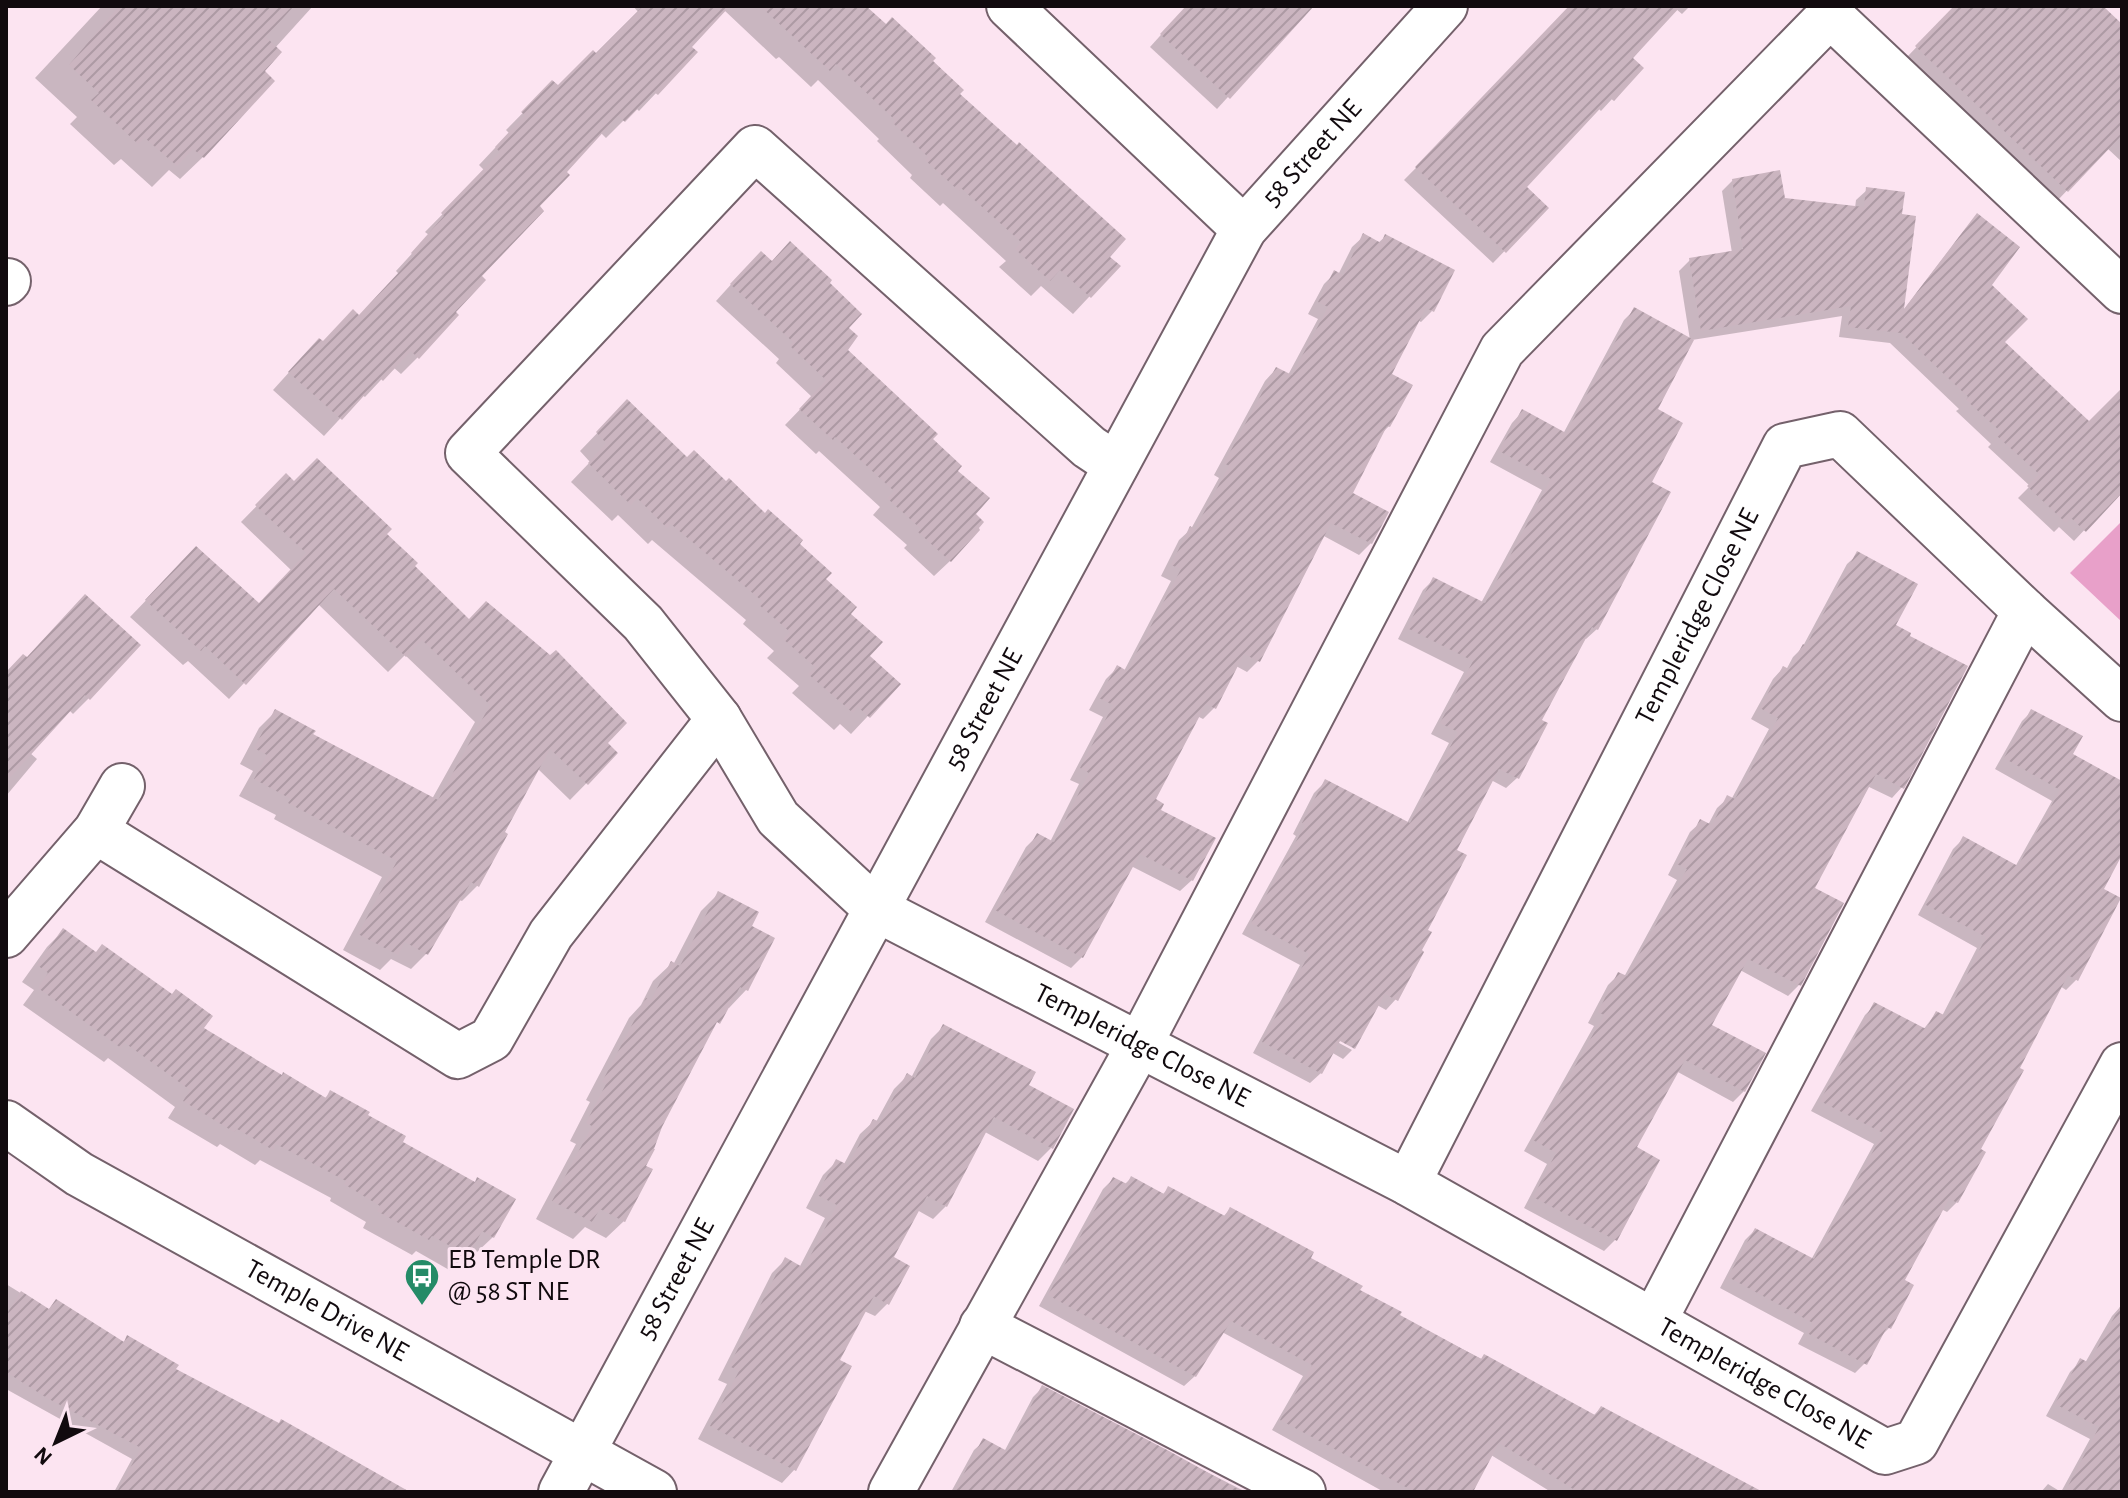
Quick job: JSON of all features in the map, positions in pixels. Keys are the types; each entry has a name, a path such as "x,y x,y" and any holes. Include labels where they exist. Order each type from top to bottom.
{"street":[{"name":"58 Street NE","path":"561,1492 1244,229 1445,6"},
{"path":"1013,7 1244,229"},
{"path":"891,1492 1140,1044 1502,350 1834,11 2122,291"},
{"name":"Templeridge Close NE","path":"1116,465 1089,447 755,148 468,453 643,623 719,719 778,818 876,909 1408,1183 1885,1452 1916,1442 2122,1065"},
{"name":"Templeridge Close NE","path":"1408,1183 1785,446 1840,434 2122,699"},
{"path":"1654,1321 2025,611"},
{"path":"96,831 458,1056 491,1039 551,934 719,719"},
{"path":"6,935 96,831 122,786"},
{"name":"Temple Drive NE","path":"6,1123 79,1174 654,1492"},
{"path":"982,1326 1303,1492"}],"shaded area":[{"path":"2122,521 2122,622 2070,573"}],"building":[{"path":"119,6 294,6 266,37 282,52 265,71 275,81 204,158 193,149 177,166 145,138 138,144 91,100 99,93 69,65"},
{"path":"643,6 730,6 692,47 698,52 658,95 654,92 625,122 618,116 567,172 570,175 540,206 544,211 482,276 486,280 419,359 411,351 383,381 380,378 342,420 288,372 319,338 323,341 353,309 359,315 414,256 411,253 444,216 441,213 500,152 495,147 525,115 521,112 552,80 558,85 593,50 596,53"},
{"path":"760,6 866,6 886,24 892,17 936,58 933,61 964,90 960,94 1017,145 1019,142 1126,239 1110,257 1121,266 1091,298 1060,270 1050,281 1015,249 1021,242 925,160 928,157 893,123 895,120 836,64 830,71"},
{"path":"1186,6 1314,6 1230,99 1160,34"},
{"path":"1569,6 1681,6 1633,58 1644,68 1614,101 1610,98 1527,187 1549,208 1506,253 1415,167"},
{"path":"1954,6 2103,6 2122,24 2122,135 2068,192 1915,46"},
{"path":"1780,170 1785,198 1864,207 1866,187 1905,192 1902,214 1916,216 1904,309 1977,213 2020,247 1992,285 2028,319 2005,342 2089,421 2122,388 2122,493 2086,532 2071,518 2066,523 2027,486 2039,474 1997,436 2001,432 1901,333 1848,327 1851,306 1701,331 1689,258 1743,249 1732,179"},
{"path":"1363,233 1381,243 1385,234 1455,270 1434,312 1426,308 1392,374 1413,385 1390,427 1387,426 1353,493 1389,512 1372,544 1331,523 1260,662 1244,654 1216,709 1206,704 1156,799 1164,804 1161,810 1216,838 1193,881 1140,854 1083,958 995,910 1037,833 1054,842 1089,773 1080,768 1113,705 1099,698 1117,665 1127,671 1181,569 1171,565 1190,526 1195,529 1229,466 1224,463 1276,367 1292,375 1328,307 1318,302 1334,270 1343,275"},
{"path":"790,241 832,280 830,283 862,314 849,328 858,336 848,350 938,434 933,439 962,466 958,471 990,498 976,514 984,522 980,530 951,562 887,498 894,491 799,409 826,380 790,346 793,342 730,284 761,251 772,261"},
{"path":"1634,307 1694,340 1658,409 1683,423 1652,482 1671,492 1598,630 1592,627 1542,720 1548,723 1519,779 1499,769 1457,850 1467,855 1428,930 1432,932 1422,950 1424,952 1398,1001 1385,994 1355,1049 1340,1041 1322,1074 1262,1042 1309,954 1251,923 1305,825 1302,823 1325,779 1410,823 1458,732 1440,723 1473,661 1407,628 1433,577 1485,603 1551,479 1499,451 1522,409 1566,433"},
{"path":"627,399 687,457 694,450 765,513 768,509 803,540 800,544 832,573 826,579 857,607 851,614 883,642 870,656 901,684 870,718 858,707 853,713 808,674 815,667 783,639 790,632 759,605 762,601 671,524 667,528 637,498 631,505 588,463 606,443 596,432"},
{"path":"317,458 392,529 387,534 469,619 486,601 550,655 556,650 627,723 608,743 618,753 588,785 550,749 479,887 471,882 428,955 405,942 398,955 358,934 397,861 288,803 291,799 254,779 267,755 254,748 275,709 316,731 313,734 438,800 490,705 422,640 406,657 334,589 246,685 205,646 201,651 145,600 196,546 259,603 306,553 255,505 286,473 294,481"},
{"path":"1857,551 1918,584 1896,625 1911,633 1910,636 1968,666 1904,789 1876,774 1815,888 1844,903 1801,986 1748,959 1712,1025 1766,1053 1745,1092 1685,1060 1637,1147 1660,1160 1617,1241 1533,1197 1556,1153 1533,1140 1604,1015 1598,1012 1618,972 1627,976 1687,869 1677,864 1700,819 1712,825 1727,795 1735,799 1778,718 1760,708 1783,666 1789,669 1803,644 1806,646"},
{"path":"85,594 141,645 90,700 85,695 6,782 6,672 23,654 27,657"},
{"path":"2031,709 2083,736 2073,754 2122,781 2122,855 2104,889 2121,898 2078,981 2068,975 2020,1068 2024,1070 1981,1149 1986,1152 1958,1203 1949,1199 1905,1280 1914,1285 1891,1329 1887,1327 1867,1365 1807,1333 1813,1323 1728,1277 1755,1228 1814,1259 1883,1133 1820,1101 1874,1002 1926,1029 1936,1011 1946,1016 1986,937 1926,905 1963,836 2018,866 2060,790 2004,758"},
{"path":"718,891 759,912 752,926 775,938 748,991 740,987 720,1024 717,1022 662,1127 646,1166 653,1169 625,1222 600,1209 592,1222 552,1201 592,1126 586,1123 606,1084 602,1082 646,998 651,1000 671,961 680,966"},
{"path":"63,928 96,952 102,944 172,994 176,989 213,1016 204,1028 282,1075 283,1072 326,1098 330,1090 406,1136 403,1142 475,1182 477,1177 516,1199 494,1238 482,1231 468,1256 432,1236 429,1240 377,1211 380,1206 344,1184 346,1181 276,1144 273,1150 237,1129 234,1132 183,1101 190,1090 125,1043 121,1048 38,988 48,973 37,965"},
{"path":"943,1024 1036,1072 1029,1085 1074,1109 1053,1149 994,1117 947,1207 927,1196 894,1257 910,1266 889,1305 874,1296 840,1360 852,1366 796,1471 710,1426 739,1371 729,1366 785,1257 804,1268 837,1205 817,1195 836,1159 848,1165 873,1119 880,1122 907,1073 915,1078"},
{"path":"1131,1176 1164,1194 1168,1186 1225,1216 1230,1207 1314,1252 1311,1258 1363,1286 1360,1290 1481,1359 1484,1354 1595,1415 1601,1406 1763,1492 1578,1492 1499,1443 1473,1492 1415,1492 1280,1420 1312,1365 1231,1321 1196,1377 1048,1295 1113,1177 1127,1184"},
{"path":"21,1291 49,1309 56,1299 124,1342 127,1335 179,1365 176,1369 279,1423 281,1419 410,1492 117,1492 141,1448 47,1398 6,1372 6,1315"},
{"path":"2122,1303 2122,1492 2065,1492 2099,1427 2055,1404 2080,1358 2089,1363"},
{"path":"1042,1385 1243,1492 954,1492 983,1438 1007,1451"}],"place":[{"name":"EB Temple DR @ 58 ST NE","path":"422,1307"}]}
